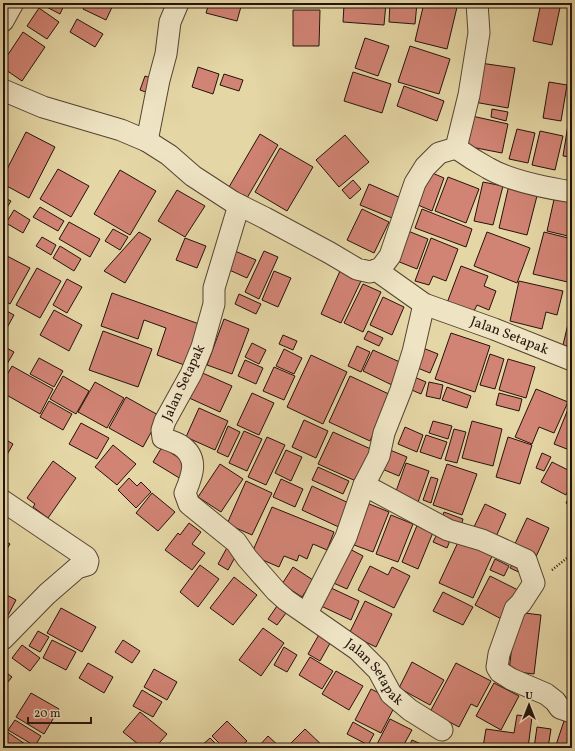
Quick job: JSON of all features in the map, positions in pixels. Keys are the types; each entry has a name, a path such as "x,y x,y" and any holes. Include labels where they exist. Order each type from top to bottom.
{"street":[{"path":"3,21 13,3"},
{"path":"147,141 159,80 166,54 170,22 178,3"},
{"path":"456,148 469,95 479,34 477,3"},
{"path":"3,90 43,107 121,130 147,141 169,155 216,192 357,269 370,272 381,268 390,256 415,183 425,167 439,153 456,148 489,169 513,178 554,189 572,192"},
{"name":"Jalan Setapak","path":"239,205 214,288 214,304 202,347 191,374 165,421 162,430 163,438 181,446 190,455 193,462 193,472 184,493 189,504 236,542 247,558 276,591 286,600 307,613 358,650 378,670 391,694 410,710 442,730"},
{"name":"Jalan Setapak","path":"376,270 424,304 494,329 572,360"},
{"path":"307,613 346,537 364,485 379,456 384,433 401,390 413,352 424,304"},
{"path":"364,485 448,530 482,540 526,560 534,583 521,603 515,609 499,654 497,667 500,672 511,679 546,694 566,710"},
{"path":"3,501 86,557 88,561 87,564 77,568 48,594 3,639"}],"building":[{"path":"39,3 65,3 60,14"},
{"path":"86,3 114,3 106,20 83,9"},
{"path":"209,3 242,3 237,21 206,13"},
{"path":"271,3 292,3 292,5 271,5"},
{"path":"335,3 386,3 384,25 343,22 344,5"},
{"path":"390,3 417,3 415,24 389,22"},
{"path":"424,3 458,3 447,49 415,41"},
{"path":"541,3 561,3 552,45 533,41"},
{"path":"39,8 59,22 47,39 27,26"},
{"path":"293,10 320,10 319,46 293,46"},
{"path":"77,19 103,34 95,47 70,32"},
{"path":"23,32 45,47 22,81 3,68 3,62"},
{"path":"365,38 389,46 378,76 355,68"},
{"path":"410,46 450,59 439,94 398,82"},
{"path":"480,63 515,68 508,108 474,102"},
{"path":"198,67 219,74 213,94 192,87"},
{"path":"353,72 391,84 382,113 344,101"},
{"path":"224,74 243,80 239,91 220,85"},
{"path":"145,76 157,80 151,94 140,90"},
{"path":"549,82 567,85 561,121 543,118"},
{"path":"404,86 444,101 437,121 397,106"},
{"path":"572,100 572,157 563,156"},
{"path":"492,109 508,112 506,121 491,117"},
{"path":"472,116 508,124 502,153 466,146"},
{"path":"517,129 535,133 528,163 509,159"},
{"path":"540,131 563,136 555,170 532,165"},
{"path":"26,132 55,147 29,198 3,184 3,177"},
{"path":"260,134 278,145 247,198 229,187"},
{"path":"345,135 369,162 339,187 316,160"},
{"path":"3,137 7,139 3,147"},
{"path":"280,148 313,167 287,211 255,192"},
{"path":"58,169 89,186 71,217 40,199"},
{"path":"120,170 156,191 130,235 94,214"},
{"path":"430,172 444,178 432,211 418,205"},
{"path":"448,177 479,189 466,223 435,211"},
{"path":"353,180 361,189 350,199 342,190"},
{"path":"483,182 503,186 493,225 474,221"},
{"path":"369,184 401,198 392,218 360,205"},
{"path":"509,185 538,192 527,235 499,228"},
{"path":"177,190 205,206 185,237 158,221"},
{"path":"555,195 572,199 572,237 547,231"},
{"path":"3,197 11,201 3,214"},
{"path":"40,207 64,221 58,231 33,217"},
{"path":"362,209 389,222 374,253 347,240"},
{"path":"422,209 472,229 466,247 415,228"},
{"path":"14,210 30,220 23,233 6,223"},
{"path":"69,222 100,239 90,257 59,239"},
{"path":"113,229 128,237 120,250 105,241"},
{"path":"403,229 428,239 417,269 392,259"},
{"path":"139,232 151,239 125,283 104,271"},
{"path":"487,232 530,248 517,283 474,266"},
{"path":"544,232 572,239 572,283 533,274"},
{"path":"42,237 56,245 51,255 36,246"},
{"path":"185,238 206,246 197,268 176,260"},
{"path":"431,238 458,249 446,281 433,276 429,285 415,281"},
{"path":"60,246 81,259 74,271 53,258"},
{"path":"235,251 256,260 247,278 227,269"},
{"path":"264,251 278,257 259,299 245,292"},
{"path":"7,256 30,268 10,304 3,300 3,264"},
{"path":"461,266 488,276 484,286 496,291 489,310 477,305 473,313 447,303"},
{"path":"37,268 61,281 40,318 16,305"},
{"path":"274,271 291,278 278,307 262,300"},
{"path":"340,271 361,281 341,323 321,314"},
{"path":"67,279 82,287 67,313 53,305"},
{"path":"519,281 563,291 557,315 546,312 542,329 510,321"},
{"path":"363,284 381,292 363,332 344,323"},
{"path":"112,293 202,325 187,366 157,355 166,328 144,320 138,339 101,326"},
{"path":"239,294 261,304 256,314 235,304"},
{"path":"383,297 404,307 392,335 370,325"},
{"path":"572,307 572,347 563,345"},
{"path":"3,309 14,315 3,335"},
{"path":"54,310 82,325 69,351 40,335"},
{"path":"224,319 249,329 232,374 207,365"},
{"path":"103,331 152,349 138,387 89,370"},
{"path":"368,331 383,338 379,346 364,339"},
{"path":"451,333 490,346 475,392 435,379"},
{"path":"283,335 297,341 293,350 279,344"},
{"path":"252,343 266,350 259,364 245,357"},
{"path":"3,346 14,352 3,371"},
{"path":"357,346 370,352 361,372 348,366"},
{"path":"418,346 438,354 430,373 410,365"},
{"path":"284,349 302,358 294,374 276,366"},
{"path":"373,350 402,363 392,385 363,371"},
{"path":"490,354 504,359 495,389 480,385"},
{"path":"311,355 347,372 323,424 287,407"},
{"path":"39,358 63,371 54,387 30,374"},
{"path":"508,359 535,367 526,398 499,390"},
{"path":"245,360 263,368 256,384 238,376"},
{"path":"12,366 53,389 40,414 3,393 3,382"},
{"path":"274,367 295,376 284,400 263,391"},
{"path":"198,371 232,386 220,412 187,397"},
{"path":"63,376 89,391 76,414 50,399"},
{"path":"350,376 391,395 370,441 329,422"},
{"path":"412,376 426,382 421,394 407,388"},
{"path":"95,382 124,398 107,428 78,412"},
{"path":"429,382 443,385 440,399 426,396"},
{"path":"447,387 471,396 467,408 442,400"},
{"path":"536,389 568,402 554,433 539,427 532,444 515,437"},
{"path":"252,393 274,403 259,435 237,425"},
{"path":"499,393 522,399 519,411 496,405"},
{"path":"126,397 160,416 143,447 109,428"},
{"path":"572,399 572,451 554,444"},
{"path":"49,401 72,414 63,430 40,417"},
{"path":"199,408 228,421 215,450 186,437"},
{"path":"304,420 328,431 316,458 292,447"},
{"path":"433,421 452,426 448,439 429,433"},
{"path":"472,421 502,429 493,466 462,458"},
{"path":"81,423 109,438 97,459 69,444"},
{"path":"228,426 240,432 228,457 217,452"},
{"path":"405,427 423,435 417,452 398,444"},
{"path":"454,429 466,432 457,463 445,460"},
{"path":"244,431 262,439 247,471 229,463"},
{"path":"333,432 373,450 358,482 318,464"},
{"path":"426,435 447,442 441,459 420,452"},
{"path":"267,437 285,445 266,485 248,477"},
{"path":"508,437 532,445 520,484 496,477"},
{"path":"3,438 13,444 3,462"},
{"path":"113,445 136,464 117,485 95,467"},
{"path":"162,447 190,465 181,479 153,462"},
{"path":"286,450 302,457 291,481 275,473"},
{"path":"390,450 407,457 399,476 382,469"},
{"path":"542,453 551,457 544,471 536,468"},
{"path":"53,461 76,478 48,518 33,507 35,504 27,498"},
{"path":"552,462 572,472 572,483 566,495 541,482"},
{"path":"406,463 429,471 417,505 394,497"},
{"path":"220,464 243,479 221,512 198,497"},
{"path":"447,464 477,474 462,515 433,505"},
{"path":"318,467 349,481 343,494 312,480"},
{"path":"431,477 438,479 431,503 423,500"},
{"path":"129,478 137,486 141,482 151,492 136,508 118,490"},
{"path":"281,479 303,489 295,507 273,497"},
{"path":"246,481 272,493 252,535 227,524"},
{"path":"312,486 353,505 343,529 302,510"},
{"path":"572,491 572,506 566,503"},
{"path":"152,493 175,512 158,531 136,513"},
{"path":"362,501 389,512 373,552 346,542"},
{"path":"485,504 506,514 495,539 473,529"},
{"path":"272,507 334,532 327,550 313,544 307,559 299,555 297,561 284,556 279,567 251,555"},
{"path":"444,512 463,519 460,529 440,523"},
{"path":"391,515 413,524 398,562 376,554"},
{"path":"527,518 549,528 535,559 513,548"},
{"path":"189,523 201,532 192,544 205,553 192,570 165,550 178,533 180,535"},
{"path":"418,523 434,530 418,569 402,562"},
{"path":"438,532 451,538 447,548 433,542"},
{"path":"460,538 493,554 473,598 439,583"},
{"path":"3,540 10,544 3,555"},
{"path":"229,544 239,550 228,570 218,564"},
{"path":"346,547 363,556 347,589 329,581"},
{"path":"495,559 509,566 504,576 490,570"},
{"path":"514,561 525,575 510,568"},
{"path":"200,565 219,579 198,607 180,592"},
{"path":"370,566 388,575 392,567 410,576 394,608 358,590"},
{"path":"293,567 313,580 302,597 282,584"},
{"path":"490,576 522,592 507,622 475,605"},
{"path":"234,577 257,595 233,625 210,608"},
{"path":"329,587 359,601 351,620 321,606"},
{"path":"443,592 473,607 463,625 433,611"},
{"path":"3,593 16,600 6,619 3,617"},
{"path":"365,601 392,614 376,647 349,634"},
{"path":"277,606 286,613 277,625 268,619"},
{"path":"61,608 96,627 82,652 47,633"},
{"path":"516,612 541,615 534,674 509,671"},
{"path":"263,628 284,643 261,676 239,660"},
{"path":"38,631 49,637 40,652 29,646"},
{"path":"321,631 333,638 320,661 308,654"},
{"path":"52,640 76,652 66,670 43,658"},
{"path":"123,640 140,651 132,663 115,652"},
{"path":"22,645 40,658 30,671 12,658"},
{"path":"284,647 297,655 287,672 274,665"},
{"path":"310,657 333,671 322,689 299,675"},
{"path":"412,662 444,680 430,705 399,688"},
{"path":"88,663 113,677 104,693 79,678"},
{"path":"456,663 491,681 477,707 471,704 459,727 430,712"},
{"path":"154,669 177,682 167,700 144,687"},
{"path":"3,670 12,677 3,688"},
{"path":"336,671 363,686 349,710 322,694"},
{"path":"494,683 519,696 501,730 476,716"},
{"path":"371,689 397,702 381,733 355,720"},
{"path":"142,690 162,702 153,717 133,706"},
{"path":"31,693 59,709 44,734 16,717"},
{"path":"140,712 167,734 155,748 143,748 123,732"},
{"path":"517,715 532,717 528,748 483,747 486,729 514,733"},
{"path":"566,715 572,717 572,748 555,748"},
{"path":"390,719 412,730 402,748 375,748"},
{"path":"15,720 41,736 35,746 8,730"},
{"path":"227,721 247,741 239,748 224,748 212,736"},
{"path":"353,722 374,734 368,745 347,734"},
{"path":"537,727 551,729 548,748 534,748"},
{"path":"3,729 31,748 11,748 3,743"},
{"path":"305,729 325,748 293,748 289,745"},
{"path":"268,736 281,748 258,747"},
{"path":"210,738 220,748 199,748"},
{"path":"412,740 430,748 408,748"}]}
